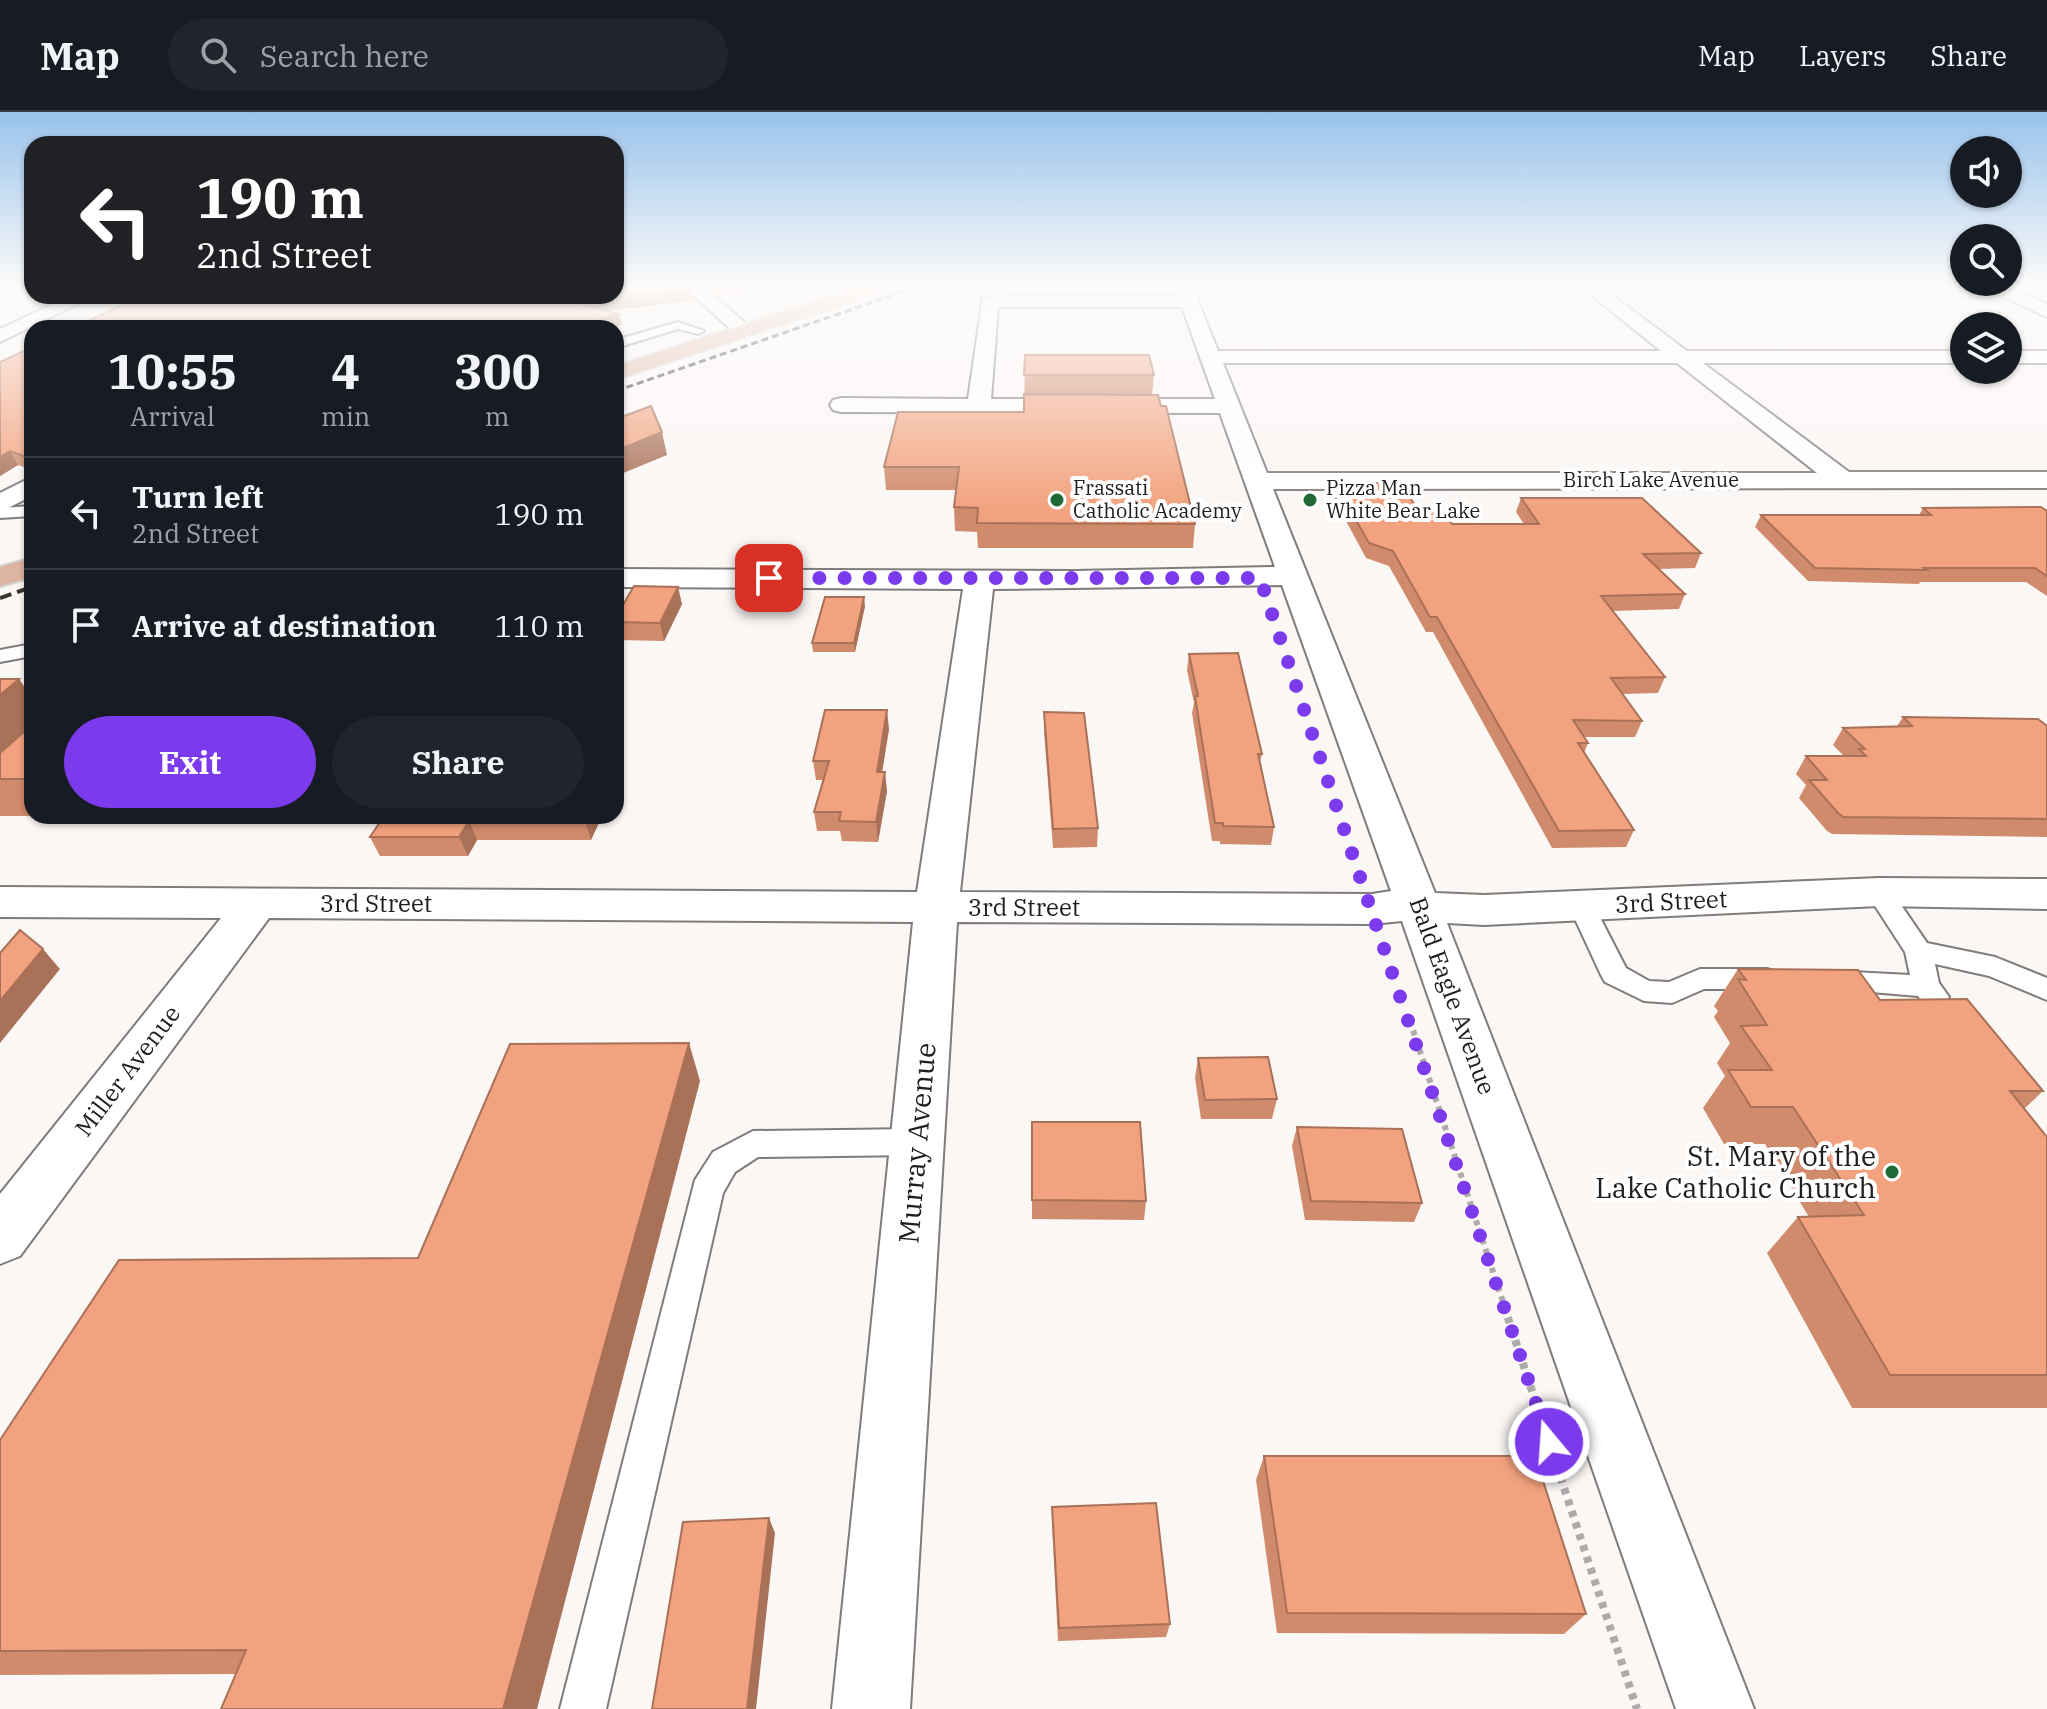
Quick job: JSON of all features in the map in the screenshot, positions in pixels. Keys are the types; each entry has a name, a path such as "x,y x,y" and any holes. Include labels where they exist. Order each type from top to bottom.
{"street":[{"path":"979,405 983,361"},
{"name":"Bald Eagle Avenue","path":"1210,361 1419,907 1715,1709"},
{"path":"1690,361 1841,479"},
{"path":"841,405 1227,406"},
{"name":"Birch Lake Avenue","path":"1256,481 2047,480"},
{"path":"0,504 24,490"},
{"path":"624,578 1291,576"},
{"name":"Murray Avenue","path":"871,1709 936,908 979,579"},
{"name":"3rd Street","path":"0,902 936,908 1419,907 1484,910 1879,892 2047,894"},
{"name":"Miller Avenue","path":"0,1238 256,904"}],"lane":[{"path":"0,513 24,512"},
{"path":"0,656 24,652"},
{"path":"1879,892 1918,951 1926,986 1954,1021"},
{"path":"1582,906 1615,975 1644,991 1672,993 1700,979 1926,986"},
{"path":"1918,951 1995,967 2047,990"},
{"path":"583,1709 707,1190 724,1162 753,1144 917,1142"}],"path":[{"path":"1405,1007 1637,1709"}],"building":[{"path":"24,361 24,456 10,451 0,457 0,362"},
{"path":"1025,361 1150,361 1154,375 1024,375"},
{"path":"1024,394 1158,395 1161,406 1166,406 1195,524 977,523 978,508 954,507 959,467 884,467 898,412 1024,412"},
{"path":"651,406 662,432 624,448 624,416"},
{"path":"1335,483 1402,483 1418,511 1443,511 1452,524 1539,524 1521,498 1642,498 1701,553 1643,554 1685,594 1601,596 1665,677 1611,678 1642,721 1573,720 1588,743 1578,743 1634,830 1559,831 1437,617 1430,617 1393,551 1369,543"},
{"path":"2041,507 2047,511 2047,576 2035,568 1815,568 1761,515 1931,515 1923,508"},
{"path":"634,586 678,587 660,623 624,622 624,603"},
{"path":"825,597 864,597 854,643 812,643"},
{"path":"1238,653 1262,754 1258,754 1274,827 1223,826 1223,823 1215,823 1195,696 1198,696 1189,654"},
{"path":"0,679 19,679 0,695"},
{"path":"825,710 887,710 877,772 885,772 876,822 839,821 841,812 814,812 829,761 813,761"},
{"path":"1044,712 1084,713 1098,828 1053,829"},
{"path":"1903,717 2038,719 2047,726 2047,819 1843,817 1809,780 1827,780 1806,756 1866,756 1859,749 1865,749 1843,728 1912,726"},
{"path":"24,732 24,779 0,779 0,753"},
{"path":"379,824 467,824 459,837 370,837"},
{"path":"20,930 43,949 0,1001 0,953"},
{"path":"1738,969 1858,970 1880,1000 1967,999 2043,1091 2010,1091 2047,1137 2047,1375 1890,1375 1798,1217 1864,1215 1793,1107 1751,1107 1728,1070 1772,1070 1741,1026 1767,1025 1738,979 1746,980"},
{"path":"689,1043 503,1709 221,1709 246,1650 0,1651 0,1440 119,1260 418,1258 510,1044"},
{"path":"1268,1057 1277,1099 1205,1100 1198,1058"},
{"path":"1032,1122 1140,1122 1146,1201 1032,1200"},
{"path":"1297,1127 1402,1129 1422,1203 1311,1201"},
{"path":"1264,1456 1535,1456 1586,1614 1287,1613"},
{"path":"1156,1503 1170,1624 1059,1628 1052,1507"},
{"path":"769,1518 747,1709 652,1709 683,1522"}],"railway":[{"path":"624,388 704,361"},
{"path":"0,598 24,590"}],"place":[{"name":"Frassati Catholic Academy","path":"1057,500"},
{"name":"Pizza Man White Bear Lake","path":"1310,500"},
{"name":"St. Mary of the Lake Catholic Church","path":"1892,1172"}],"route":[{"path":"769,578 1260,578 1549,1442"}]}
